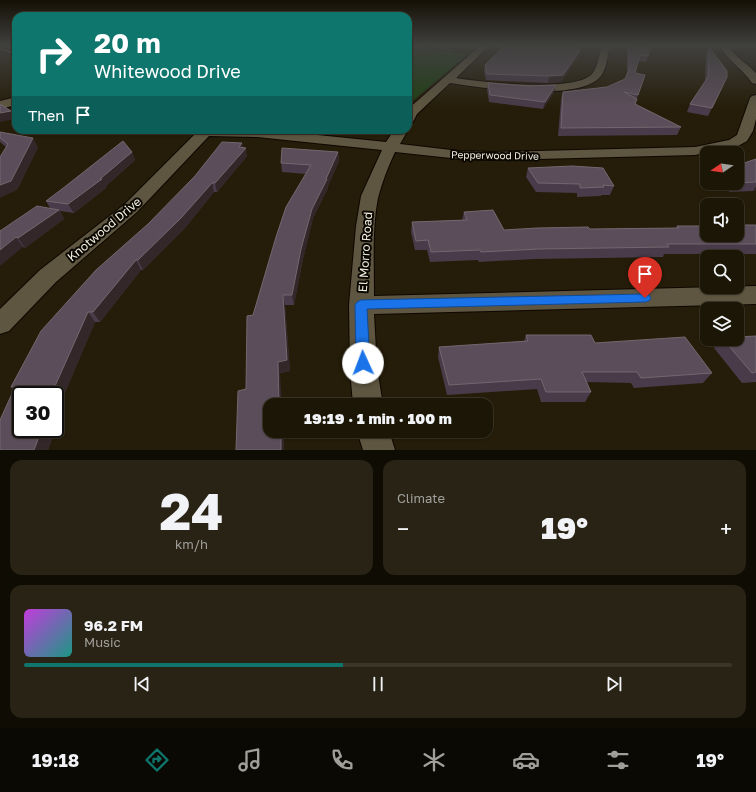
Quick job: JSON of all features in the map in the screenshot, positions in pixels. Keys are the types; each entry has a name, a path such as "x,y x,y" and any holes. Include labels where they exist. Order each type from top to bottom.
{"street":[{"path":"412,112 463,66"},
{"path":"447,80 487,86 559,87 576,84 594,78 598,73 600,66"},
{"path":"744,66 756,81"},
{"name":"Pepperwood Drive","path":"266,134 460,155 494,156 695,151 733,143 742,138 746,131 756,98"},
{"path":"0,105 12,102"},
{"name":"Knotwood Drive","path":"0,324 48,276 131,208 203,134"},
{"name":"El Morro Road","path":"367,398 364,378 361,305 366,222 370,197 389,148 398,134"},
{"path":"361,305 756,296"},
{"path":"375,438 379,450"}],"green space":[{"path":"412,66 454,66 412,102"}],"building":[{"path":"485,66 569,66 563,75 487,74"},
{"path":"629,66 637,66 635,73 645,75 638,95 624,92 637,99 635,104 681,127 561,128 563,92 607,87 625,79 629,72"},
{"path":"708,66 723,66 727,71 727,77 712,108 690,104 708,77"},
{"path":"488,83 528,86 556,85 545,102 490,95"},
{"path":"0,104 11,111 0,113"},
{"path":"0,132 33,138 11,181 0,185 0,157 8,144 0,138"},
{"path":"123,141 132,152 100,179 102,179 68,204 46,201 62,189"},
{"path":"222,142 242,143 239,147 246,148 181,218 138,260 136,260 93,312 88,312 55,386 11,387 41,331 96,270 148,224 195,176"},
{"path":"282,148 338,152 312,209 301,249 292,295 283,295 287,360 278,362 279,398 263,398 263,438 281,438 281,450 236,450 238,391 246,389 247,316 253,315 286,207 311,165 281,163"},
{"path":"756,159 756,182 744,183 744,163"},
{"path":"572,166 603,168 614,186 603,185 604,187 580,188 580,184 538,183 528,168"},
{"path":"37,206 59,210 18,238 16,237 0,250 0,231"},
{"path":"493,210 504,230 588,227 590,229 679,228 677,226 700,226 700,242 744,242 744,225 756,225 756,244 667,244 669,247 431,252 428,240 416,241 412,222 467,220 464,212"},
{"path":"526,335 591,335 595,343 685,337 712,373 641,378 637,372 582,372 591,392 546,392 541,379 449,385 439,347 528,341"},
{"path":"756,336 756,372 752,373 729,346 744,346 744,337"},
{"path":"12,394 12,438 39,438 34,450 0,450 0,420"}],"route":[{"path":"363,363 361,305 645,298"}]}
